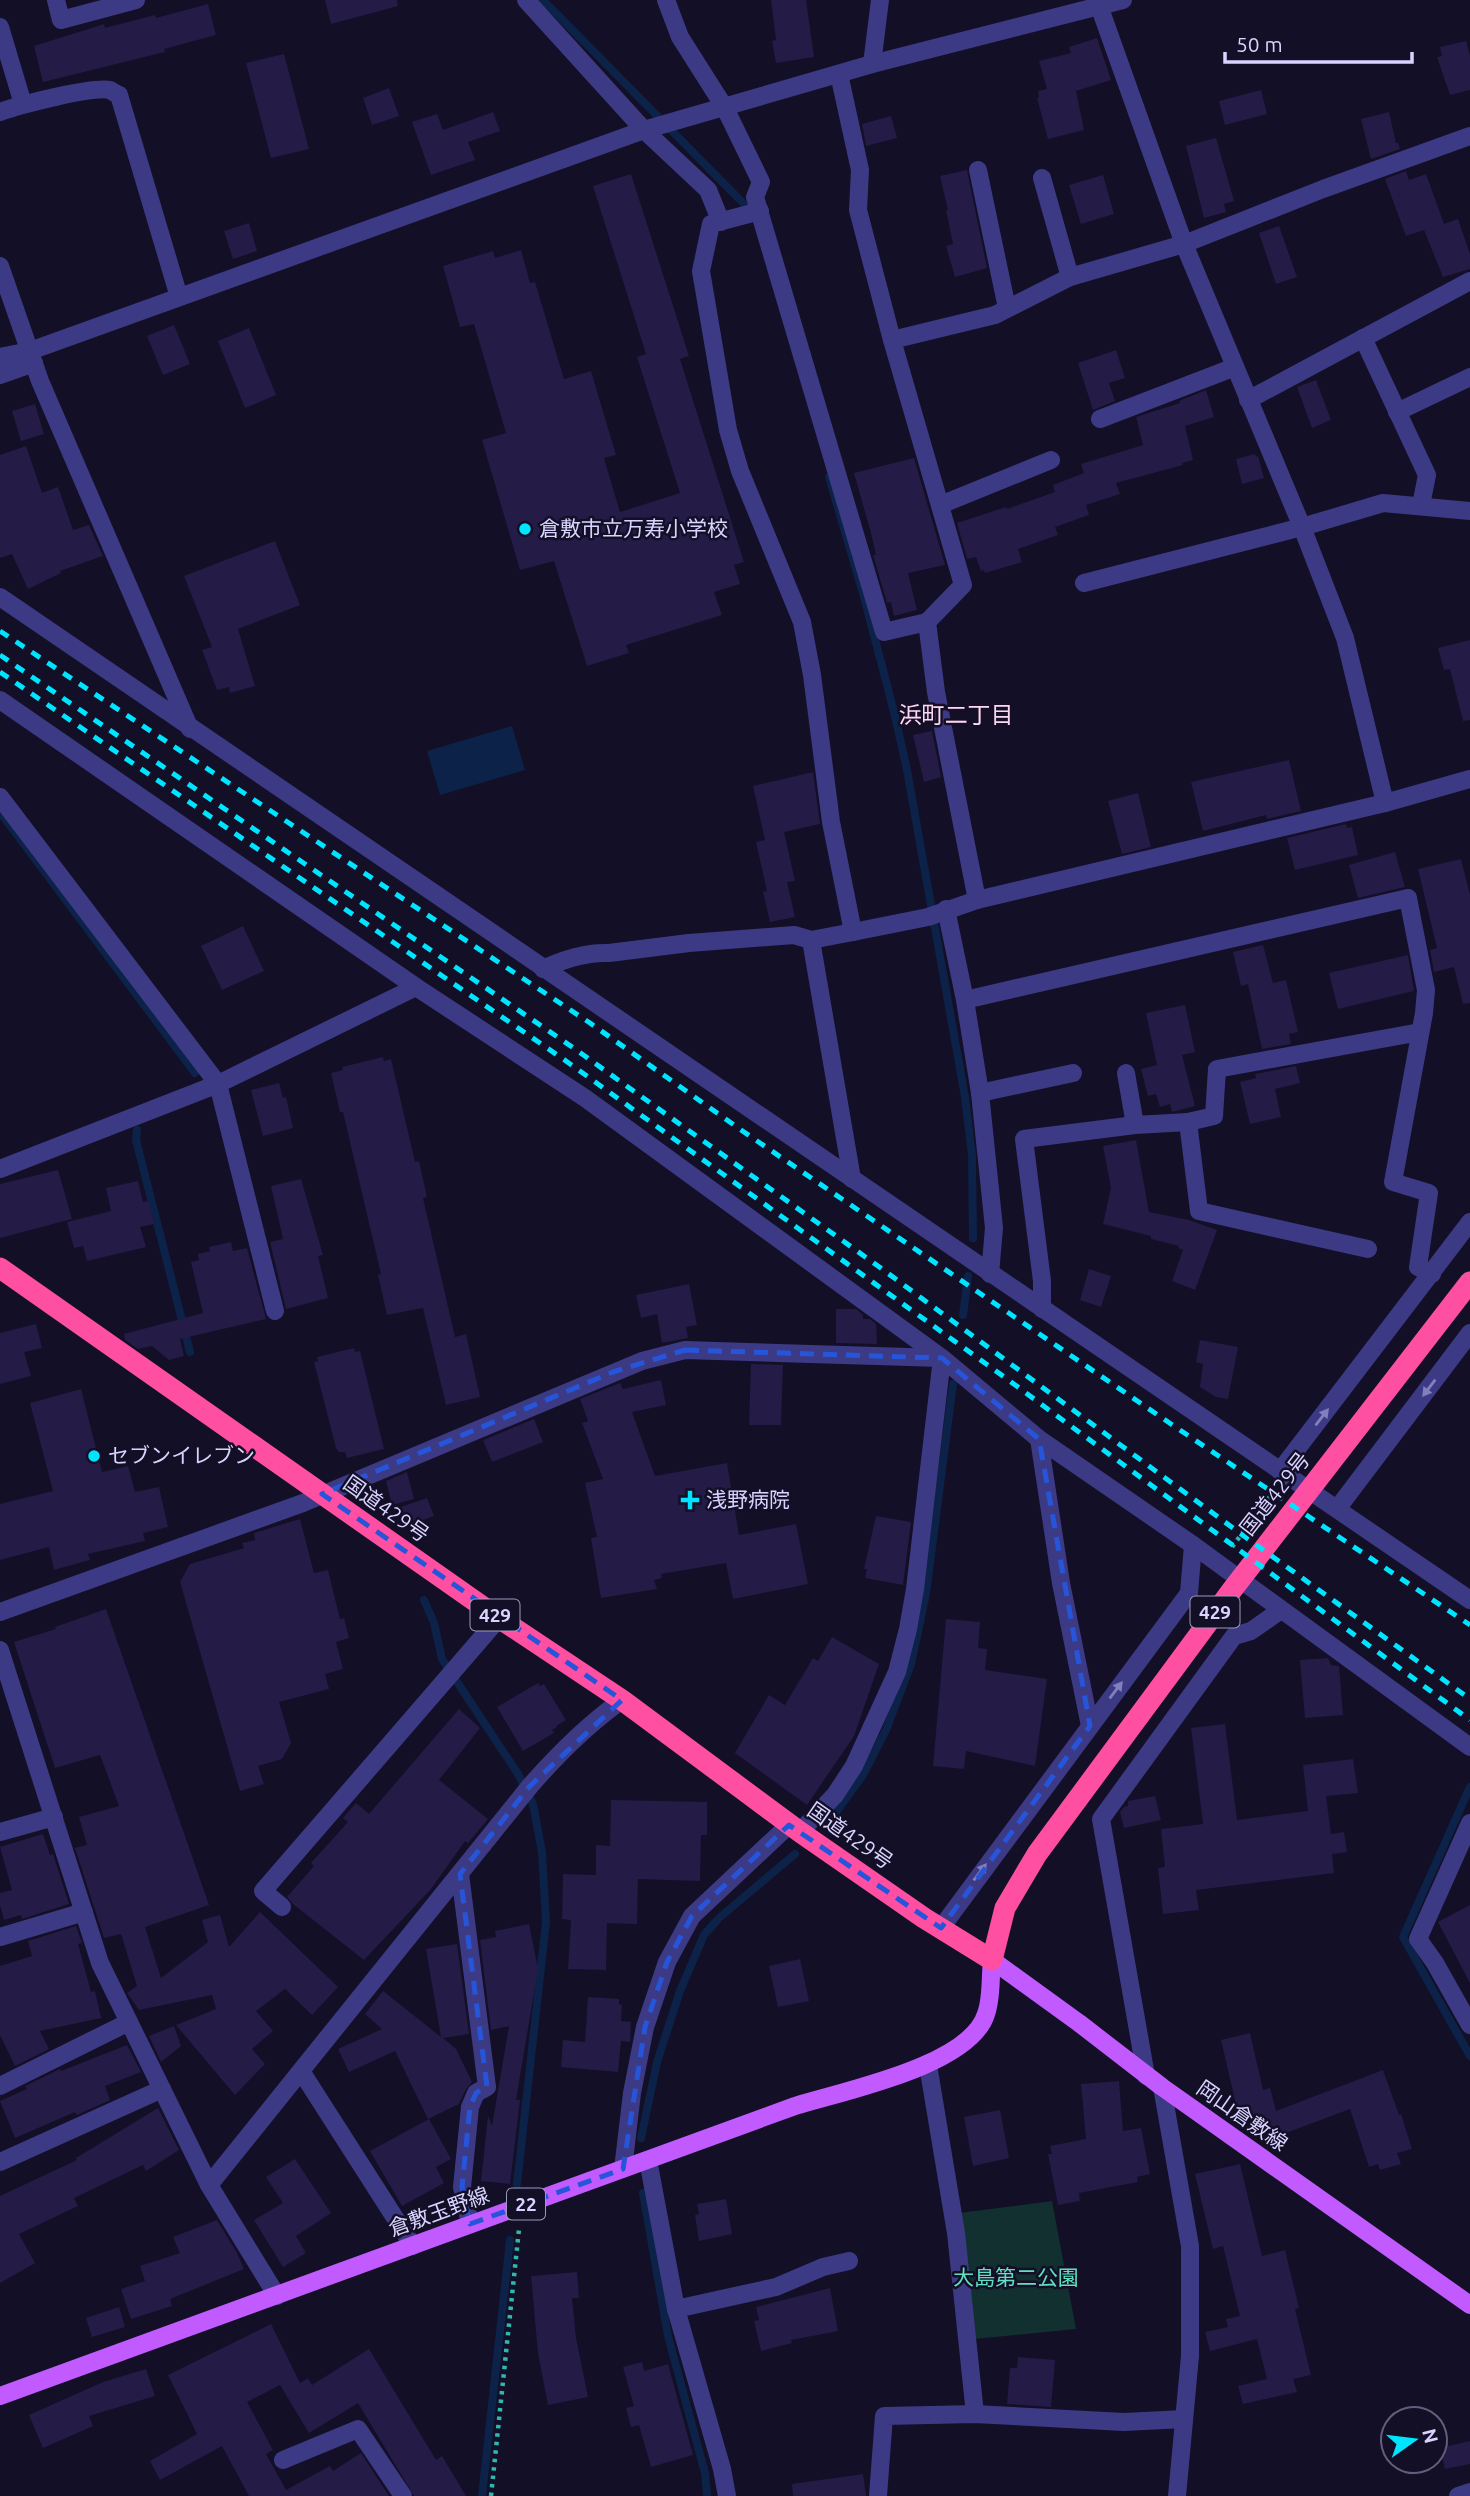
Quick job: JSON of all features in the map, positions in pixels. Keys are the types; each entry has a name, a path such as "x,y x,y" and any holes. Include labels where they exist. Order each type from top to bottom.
{"highway":[{"name":"国道429号","path":"0,1268 499,1618 622,1700 795,1828 992,1960 1005,1908 1037,1854 1232,1590 1470,1282"}],"main road":[{"name":"倉敷玉野線","path":"0,2396 795,2106 928,2065 959,2047 976,2033 986,2015 992,1960"},
{"name":"岡山倉敷線","path":"992,1960 1146,2076 1470,2305"}],"street":[{"path":"56,0 61,20 136,0"},
{"path":"526,0 658,126 708,190 720,222"},
{"path":"666,0 680,37 725,108 761,182 753,213 884,632 927,622 963,585 891,340 858,210 860,170 839,74"},
{"path":"872,64 880,0"},
{"path":"0,374 32,357 179,297 658,126 872,64 1098,3 1123,0"},
{"path":"1098,3 1184,244 1345,638 1385,803"},
{"path":"0,27 23,104"},
{"path":"0,112 23,104 93,90 110,89 119,95 179,297"},
{"path":"891,340 995,315 1070,277 1184,244 1323,189 1470,136"},
{"path":"978,170 1007,308"},
{"path":"1042,178 1070,277"},
{"path":"753,213 711,225 701,271 728,430 740,471 802,622 812,675 831,822 853,932"},
{"path":"0,266 32,357 190,729"},
{"path":"1248,400 1470,281"},
{"path":"1363,338 1427,475 1421,505"},
{"path":"0,357 32,357"},
{"path":"1100,419 1235,367"},
{"path":"1397,412 1470,377"},
{"path":"940,505 1051,460"},
{"path":"1084,583 1383,503 1470,511"},
{"path":"0,597 1042,1309 1282,1478 1331,1506 1470,1600"},
{"path":"927,622 936,692 977,900"},
{"path":"0,700 416,987 585,1098 942,1358 1039,1439 1214,1560 1470,1747"},
{"path":"543,969 561,960 596,952 609,953 690,943 794,935 811,940 853,932 1385,803 1470,779"},
{"path":"0,797 218,1084 275,1311"},
{"path":"965,1000 1408,898 1426,990 1393,1182 1429,1193 1418,1267 1432,1274"},
{"path":"938,913 965,1000 980,1093 993,1228 990,1274"},
{"path":"811,940 852,1179"},
{"path":"0,1169 218,1084 416,987"},
{"path":"1042,1309 1042,1281 1024,1139 1135,1125 1188,1122 1214,1116 1217,1069 1420,1032"},
{"path":"980,1093 1073,1073"},
{"path":"1126,1073 1135,1125"},
{"path":"1188,1122 1199,1211 1368,1250"},
{"path":"1282,1478 1470,1222"},
{"path":"1331,1506 1470,1333"},
{"path":"0,1612 322,1494 642,1361 685,1350 942,1358"},
{"path":"622,2169 632,2093 645,2027 667,1962 692,1916 835,1795 854,1766 897,1672 915,1589 942,1358"},
{"path":"1039,1439 1061,1583 1090,1726"},
{"path":"941,1928 1189,1593 1193,1545"},
{"path":"1146,2076 1101,1819 1234,1636 1251,1631 1281,1610"},
{"path":"282,1907 263,1891 499,1618"},
{"path":"0,1650 100,1963 209,2185 277,2296"},
{"path":"209,2185 526,1791 579,1734 622,1700"},
{"path":"0,1832 54,1817"},
{"path":"1470,1823 1418,1939 1435,1963 1470,2025"},
{"path":"460,1874 486,2087 476,2093 470,2107 462,2187 470,2224"},
{"path":"0,1937 84,1912"},
{"path":"0,2086 129,2022"},
{"path":"928,2065 956,2233 975,2414"},
{"path":"301,2071 412,2246"},
{"path":"1162,2087 1190,2246 1190,2356 1177,2496"},
{"path":"0,2162 162,2089"},
{"path":"648,2160 676,2309 722,2469 727,2496"},
{"path":"676,2309 776,2287 823,2267 849,2261"},
{"path":"878,2496 884,2416 975,2414 1124,2422 1184,2419"},
{"path":"283,2460 358,2430 403,2496"},
{"path":"1458,2496 1470,2492"}],"path":[{"path":"1229,1550 1282,1478"},
{"path":"491,2496 520,2233 518,2207"}],"highlighted area":[{"path":"685,1350 942,1358 1039,1439 1090,1726 941,1928 789,1825 692,1916 667,1962 645,2027 623,2169 470,2224 462,2187 470,2107 476,2093 487,2087 460,1874 530,1786 622,1700 322,1494 613,1372"}],"green space":[{"name":"大島第二公園","path":"1052,2201 1076,2329 974,2339 959,2213"}],"water":[{"path":"512,726 525,770 440,795 427,751"}],"building":[{"path":"325,0 397,0 398,6 331,24"},
{"path":"771,0 806,0 814,57 776,63 772,41 776,40"},
{"path":"208,4 216,35 164,49 165,52 43,82 34,46 104,24 105,28"},
{"path":"1097,38 1111,80 1076,91 1084,130 1048,139 1037,98 1038,91 1047,89 1039,61 1071,53 1069,47"},
{"path":"1466,41 1470,56 1470,90 1450,95 1437,57 1442,56 1440,47"},
{"path":"284,54 309,149 271,158 246,63"},
{"path":"389,88 399,116 372,125 363,98"},
{"path":"1261,90 1267,114 1225,125 1219,101"},
{"path":"493,112 500,131 468,142 475,160 431,175 412,122 437,114 443,130"},
{"path":"1389,112 1396,143 1400,149 1371,159 1361,119"},
{"path":"891,116 897,138 866,146 862,124"},
{"path":"1216,138 1234,201 1224,204 1226,212 1204,218 1186,146"},
{"path":"967,170 987,268 955,277 946,246 953,244 940,176"},
{"path":"1406,171 1409,180 1426,174 1444,224 1458,219 1470,254 1470,269 1443,277 1424,230 1406,236 1385,179"},
{"path":"631,174 689,356 680,359 744,562 734,565 740,584 714,592 722,615 626,645 629,653 587,666 554,561 520,570 482,440 506,433 474,324 460,327 443,266 493,251 495,258 521,250 530,283 535,282 564,379 591,371 616,455 604,458 620,512 680,493 637,357 646,354 593,186"},
{"path":"1103,175 1114,214 1081,224 1069,185"},
{"path":"249,223 257,251 233,259 224,231"},
{"path":"1279,226 1297,277 1276,284 1259,233"},
{"path":"174,325 190,364 163,375 147,336"},
{"path":"249,328 276,395 245,408 218,341"},
{"path":"1116,350 1125,378 1109,383 1115,401 1093,410 1078,363"},
{"path":"1316,380 1331,420 1312,428 1297,387"},
{"path":"1206,390 1214,417 1185,426 1193,460 1116,483 1120,494 1086,505 1089,515 1055,527 1058,535 1018,549 1022,562 985,573 984,570 981,571 976,557 967,559 957,523 1055,492 1053,485 1084,473 1081,464 1143,445 1136,417 1180,403 1179,401"},
{"path":"35,404 44,434 21,441 12,411"},
{"path":"26,446 42,493 58,487 73,530 89,525 103,556 60,571 61,573 28,589 12,554 0,558 0,455"},
{"path":"1255,454 1258,456 1264,478 1242,484 1236,459"},
{"path":"914,458 945,565 908,573 917,610 894,616 891,602 887,603 873,555 876,555 871,533 854,473"},
{"path":"275,541 300,605 238,629 255,686 230,693 229,687 217,690 202,650 212,647 184,576"},
{"path":"1470,640 1470,720 1463,721 1450,669 1444,670 1438,648"},
{"path":"932,731 941,777 924,782 913,735"},
{"path":"1289,760 1301,811 1267,819 1266,815 1203,831 1191,782"},
{"path":"813,772 820,824 784,832 795,881 787,882 795,917 770,922 763,892 767,891 756,842 765,840 753,786"},
{"path":"1138,793 1151,847 1122,854 1108,801"},
{"path":"1346,824 1347,828 1352,827 1358,855 1295,870 1287,838"},
{"path":"1395,852 1405,887 1358,898 1349,865"},
{"path":"1461,859 1470,895 1470,1003 1463,1004 1454,967 1434,972 1430,950 1437,948 1418,869"},
{"path":"243,926 264,971 222,990 201,946"},
{"path":"1263,945 1273,983 1286,980 1298,1032 1289,1034 1291,1044 1262,1049 1248,984 1241,986 1233,952"},
{"path":"1408,955 1414,991 1338,1009 1329,973"},
{"path":"1185,1005 1195,1052 1182,1055 1195,1106 1172,1112 1170,1104 1160,1107 1156,1094 1148,1096 1141,1069 1157,1065 1146,1013"},
{"path":"383,1057 384,1061 391,1059 415,1162 419,1161 427,1197 423,1198 455,1337 466,1334 480,1397 446,1405 423,1308 387,1315 378,1275 381,1274 343,1112 340,1112 331,1073 343,1070 342,1067"},
{"path":"1296,1066 1300,1083 1275,1089 1281,1117 1250,1124 1240,1082 1256,1078 1255,1074"},
{"path":"279,1083 283,1098 286,1097 293,1128 263,1136 251,1090"},
{"path":"1136,1140 1149,1212 1189,1220 1217,1230 1195,1290 1172,1281 1183,1250 1178,1248 1179,1246 1103,1224 1111,1188 1103,1146"},
{"path":"58,1170 72,1219 0,1238 0,1184"},
{"path":"301,1179 323,1255 318,1256 328,1298 286,1309 270,1242 283,1239 271,1186"},
{"path":"138,1181 143,1202 149,1201 154,1224 140,1227 146,1247 87,1261 83,1246 74,1248 67,1222 111,1211 106,1188"},
{"path":"231,1242 233,1251 247,1248 266,1319 180,1339 184,1356 169,1360 152,1346 138,1349 125,1340 124,1334 203,1313 191,1262 199,1260 198,1254 210,1251 209,1247"},
{"path":"1089,1269 1111,1276 1101,1307 1080,1300"},
{"path":"689,1284 697,1325 686,1327 688,1338 662,1343 657,1314 641,1318 636,1295"},
{"path":"836,1309 856,1309 863,1315 863,1319 870,1319 876,1324 877,1344 836,1343"},
{"path":"36,1324 42,1348 24,1352 31,1376 0,1384 0,1333"},
{"path":"1200,1340 1238,1347 1228,1399 1216,1397 1200,1387 1203,1364 1196,1362"},
{"path":"354,1348 355,1352 360,1351 384,1449 347,1458 345,1452 339,1452 336,1448 314,1362 318,1361 317,1357"},
{"path":"751,1364 783,1365 781,1425 749,1425"},
{"path":"661,1380 666,1405 632,1412 655,1476 727,1463 739,1535 796,1524 808,1584 733,1599 726,1563 661,1574 662,1578 654,1580 657,1589 601,1598 591,1538 597,1537 585,1483 603,1479 582,1423 588,1421 580,1399 620,1383 623,1389"},
{"path":"81,1389 102,1472 128,1466 135,1492 159,1487 168,1527 143,1533 145,1541 88,1554 90,1560 54,1570 49,1547 0,1560 0,1504 53,1491 30,1403"},
{"path":"534,1419 543,1442 492,1462 483,1440"},
{"path":"407,1472 414,1499 392,1505 386,1481"},
{"path":"427,1498 434,1516 407,1526 401,1507"},
{"path":"876,1516 911,1522 903,1585 865,1578 867,1569 864,1569"},
{"path":"300,1519 314,1573 328,1570 340,1619 344,1618 349,1638 336,1642 343,1669 325,1674 329,1689 279,1702 291,1743 282,1759 258,1766 264,1784 240,1791 180,1582 190,1564 244,1548 242,1543 255,1540 254,1533"},
{"path":"106,1609 209,1905 145,1927 161,1978 208,1942 202,1920 220,1915 229,1947 260,1912 338,1987 312,2015 285,1989 256,2011 273,2031 252,2049 265,2064 235,2095 176,2025 216,2009 212,1995 139,2010 127,1993 137,1986 121,1934 104,1938 75,1848 87,1845 79,1817 119,1806 100,1755 55,1768 14,1642"},
{"path":"946,1619 980,1622 978,1648 987,1649 985,1670 1047,1679 1035,1766 966,1751 964,1769 933,1766"},
{"path":"832,1637 879,1664 854,1736 807,1805 735,1753 769,1695 785,1705 813,1658 818,1661"},
{"path":"1328,1658 1331,1665 1339,1666 1343,1715 1305,1718 1300,1660"},
{"path":"538,1683 540,1686 544,1684 566,1720 552,1730 554,1733 523,1751 497,1707"},
{"path":"459,1709 480,1728 439,1780 488,1819 468,1843 465,1841 431,1889 364,1960 287,1897 314,1866 311,1863 348,1822 343,1818 356,1803 369,1814"},
{"path":"1225,1724 1237,1820 1308,1811 1303,1765 1353,1759 1358,1793 1326,1796 1331,1834 1344,1832 1347,1852 1332,1854 1334,1873 1196,1890 1199,1910 1163,1914 1158,1868 1165,1867 1161,1829 1203,1824 1191,1728"},
{"path":"1155,1796 1161,1820 1124,1828 1120,1812 1128,1806 1128,1801"},
{"path":"611,1800 707,1802 707,1835 701,1835 700,1881 638,1879 637,1924 607,1923 606,1970 568,1969 571,1920 562,1919 563,1874 596,1875 596,1845 610,1846"},
{"path":"43,1834 50,1855 53,1854 69,1904 22,1919 21,1915 4,1920 0,1893 12,1890 0,1847"},
{"path":"1470,1905 1470,1983 1438,1922"},
{"path":"529,1924 538,1969 516,2100 520,2100 510,2184 481,2181 488,2116 492,2126 509,2026 491,2030 480,1940 496,1937 495,1931"},
{"path":"76,1926 91,1992 95,1991 101,2018 40,2031 49,2049 15,2066 0,2035 0,1966 32,1956 28,1941"},
{"path":"457,1944 469,2034 443,2038 456,2049 472,2082 459,2104 428,2119 395,2051 349,2072 338,2049 382,2029 365,2014 383,1991 441,2037 426,1949"},
{"path":"800,1959 809,2001 778,2007 769,1966"},
{"path":"588,1997 619,1999 619,2004 622,2005 621,2021 631,2022 630,2042 621,2041 618,2072 561,2067 563,2040 585,2042"},
{"path":"174,2026 181,2046 161,2062 149,2036"},
{"path":"1250,2033 1263,2090 1270,2088 1276,2111 1383,2070 1412,2149 1397,2153 1401,2164 1380,2170 1378,2164 1369,2167 1350,2109 1270,2139 1237,2109 1221,2040"},
{"path":"127,2045 141,2072 105,2086 110,2100 15,2138 0,2101 27,2089 25,2086 60,2069 61,2071"},
{"path":"1119,2081 1123,2131 1141,2128 1150,2174 1137,2177 1138,2182 1079,2193 1080,2201 1058,2205 1048,2154 1052,2154 1050,2146 1086,2139 1081,2084"},
{"path":"158,2108 179,2150 146,2171 143,2165 74,2198 78,2206 19,2234 35,2263 0,2283 0,2196 77,2160 76,2158"},
{"path":"1000,2110 1009,2158 973,2166 964,2117"},
{"path":"429,2119 451,2159 436,2167 444,2183 402,2206 370,2151"},
{"path":"295,2159 331,2213 296,2236 306,2253 283,2267 254,2220 283,2203 266,2177"},
{"path":"1240,2164 1262,2256 1285,2250 1299,2308 1295,2309 1311,2375 1293,2379 1297,2392 1243,2404 1238,2386 1267,2379 1257,2339 1210,2351 1205,2332 1228,2327 1226,2319 1240,2316 1223,2246 1213,2249 1195,2174"},
{"path":"726,2199 732,2234 699,2241 695,2215 699,2214 697,2204"},
{"path":"217,2220 244,2269 170,2299 172,2306 131,2319 121,2289 145,2281 140,2266 180,2253 173,2237"},
{"path":"577,2272 579,2298 572,2298 576,2338 588,2397 548,2405 538,2353 531,2276"},
{"path":"830,2288 838,2331 791,2340 792,2343 761,2351 754,2321 759,2320 756,2307"},
{"path":"119,2307 125,2327 92,2337 86,2318"},
{"path":"271,2324 300,2383 308,2378 312,2385 369,2349 436,2460 442,2456 466,2496 414,2496 358,2403 309,2433 280,2385 247,2402 273,2450 266,2454 286,2490 330,2466 333,2471 361,2453 389,2496 249,2496 222,2446 160,2480 150,2461 197,2434 168,2375"},
{"path":"1018,2357 1055,2360 1051,2407 1007,2404 1010,2368 1017,2368"},
{"path":"642,2362 644,2371 668,2364 693,2455 651,2467 639,2425 631,2427 626,2408 634,2406 623,2367"},
{"path":"146,2369 155,2396 89,2416 93,2426 43,2448 29,2415 103,2382"},
{"path":"1470,2441 1470,2464 1449,2468 1449,2446"},
{"path":"863,2474 866,2496 793,2496 792,2484"}],"waterway":[{"path":"543,0 744,204 749,214"},
{"path":"829,477 864,597 907,770 965,1097 972,1155 973,1238"},
{"path":"0,812 195,1073"},
{"path":"137,1130 136,1140 190,1352"},
{"path":"963,1315 968,1276"},
{"path":"829,1822 863,1775 886,1730 911,1664 926,1594 953,1384"},
{"path":"424,1600 434,1623 442,1659 518,1774 533,1804 542,1852 546,1922 517,2184"},
{"path":"1470,1787 1403,1937 1470,2056"},
{"path":"641,2138 657,2062 680,1991 704,1935 719,1918 795,1854"},
{"path":"643,2193 668,2336 705,2473 707,2496"},
{"path":"482,2496 510,2240"}],"railway":[{"path":"0,631 590,1023 744,1132 1470,1625"},
{"path":"0,655 575,1049 878,1266 1470,1699"},
{"path":"0,672 566,1061 1007,1379 1470,1720"}],"place":[{"name":"倉敷市立万寿小学校","path":"525,529"},
{"name":"セブンイレブン","path":"94,1456"},
{"name":"浅野病院","path":"690,1500"}],"district":[{"name":"浜町二丁目","path":"956,715"}]}
